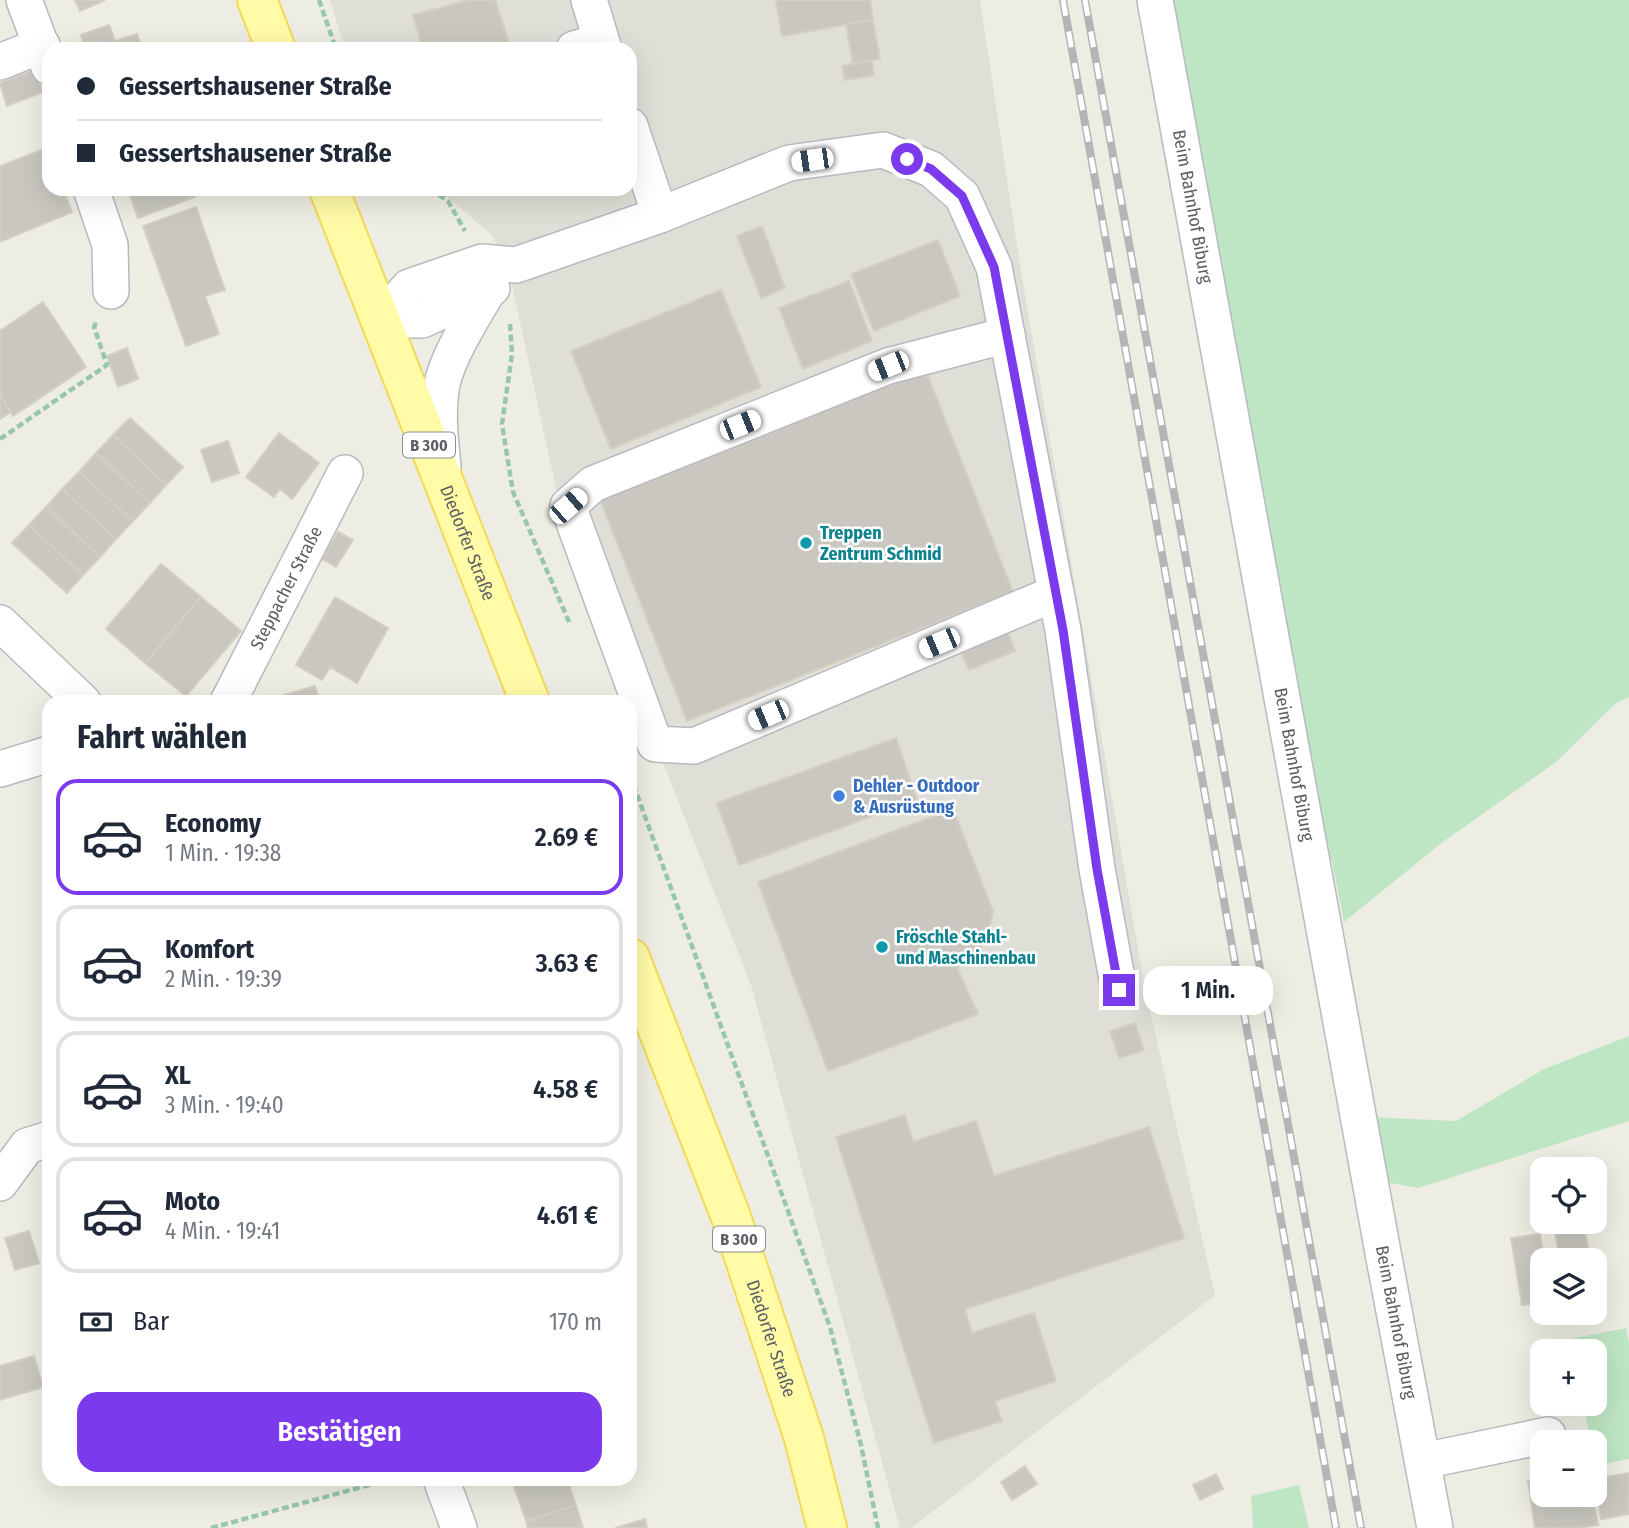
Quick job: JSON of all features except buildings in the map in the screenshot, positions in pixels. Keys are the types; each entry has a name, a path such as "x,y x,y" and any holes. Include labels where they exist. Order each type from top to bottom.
{"main road":[{"path":"257,0 273,42"},
{"name":"Diedorfer Straße","path":"332,196 527,695"},
{"name":"Diedorfer Straße","path":"637,976 732,1217 804,1438 827,1528"}],"street":[{"path":"24,0 42,46"},
{"path":"589,0 593,42"},
{"name":"Beim Bahnhof Biburg","path":"1155,0 1435,1528"},
{"path":"0,62 42,57"},
{"path":"637,147 660,215"},
{"path":"380,320 422,320 494,276 660,215 789,163 883,150 931,169 962,196 994,267 1056,593 1097,869 1119,990"},
{"path":"93,196 110,245 111,291"},
{"path":"445,487 439,430 442,383 465,329 494,276"},
{"path":"636,695 568,506 593,484 888,366 1007,335"},
{"name":"Steppacher Straße","path":"232,695 345,473"},
{"path":"637,697 654,744 694,746 1056,593"},
{"path":"0,622 76,695"},
{"path":"0,769 42,756"},
{"path":"0,1183 27,1146 42,1141"},
{"path":"1423,1461 1530,1439"},
{"path":"443,1486 458,1528"}],"path":[{"path":"319,0 334,42"},
{"path":"440,196 448,201 494,276 509,315 512,354 502,424 513,492 571,625"},
{"path":"0,439 107,365 94,327 111,291"},
{"path":"637,794 830,1327 861,1445 878,1528"},
{"path":"211,1528 365,1486"}],"shaded area":[{"path":"330,0 980,0 1021,272 1145,989 1215,1295 911,1528 900,1528 751,985 558,498 510,276 493,236 446,196 637,196 637,42 343,42"}],"green space":[{"path":"1170,0 1629,0 1629,697 1616,703 1555,763 1444,841 1344,922 1332,861 1310,825"},
{"path":"1629,1036 1629,1121 1418,1188 1384,1182 1371,1117 1456,1121 1544,1069"},
{"path":"1626,1328 1629,1343 1629,1459 1607,1464 1607,1430 1588,1430 1586,1416 1607,1416 1607,1339 1570,1339"},
{"path":"1299,1485 1309,1528 1253,1528 1251,1496"}],"railway":[{"path":"1063,0 1336,1528"},
{"path":"1085,0 1361,1528"}],"place":[{"name":"Treppen Zentrum Schmid","path":"806,543"},
{"name":"Dehler - Outdoor & Ausrüstung","path":"839,796"},
{"name":"Fröschle Stahl- und Maschinenbau","path":"882,947"}],"route":[{"path":"907,159 931,169 962,196 994,267 1063,630 1097,869 1119,990"}]}
